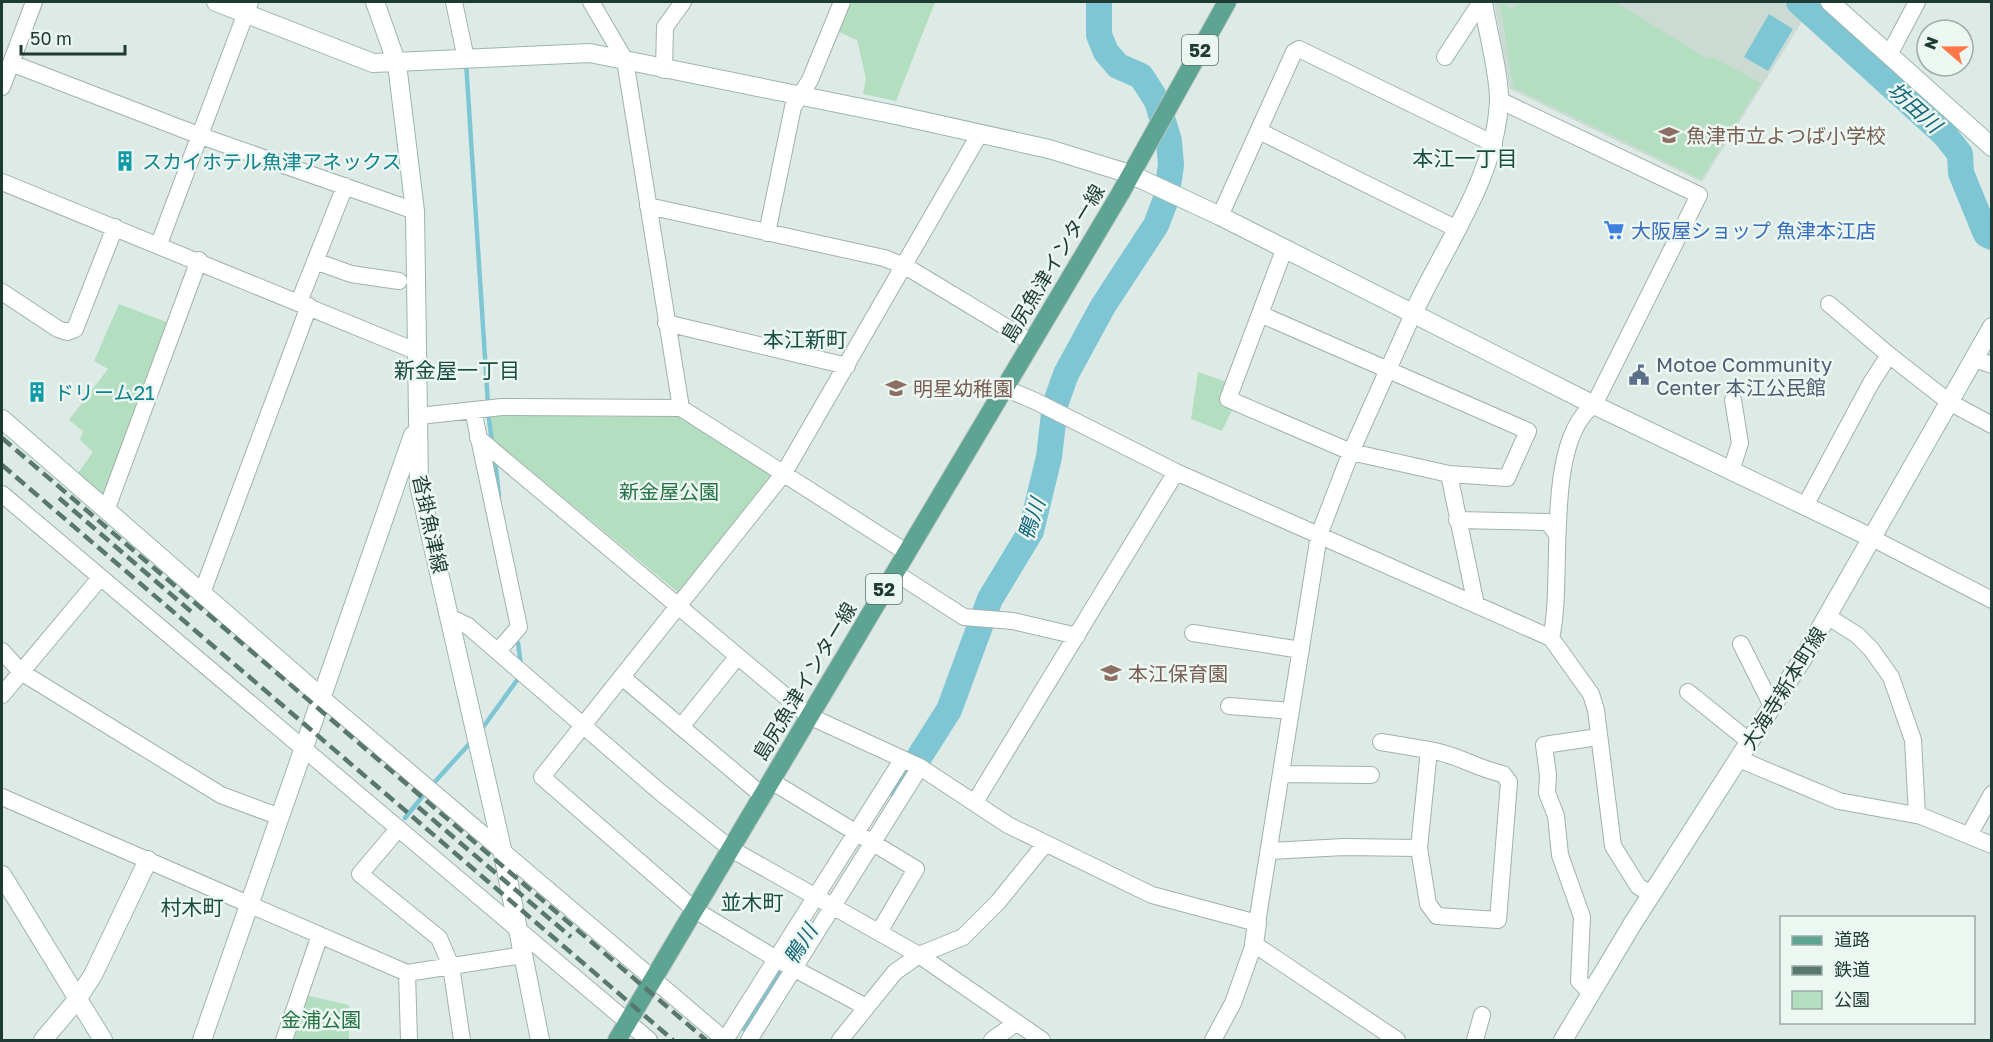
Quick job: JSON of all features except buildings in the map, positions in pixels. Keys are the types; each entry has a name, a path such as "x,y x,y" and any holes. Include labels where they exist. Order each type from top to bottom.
{"main road":[{"name":"島尻魚津インター線","path":"617,1041 1151,139 1227,2"}],"street":[{"path":"2,87 34,2"},
{"path":"216,2 248,7 373,63 397,64 590,53 664,70 896,115 1049,149 1130,174 1220,216 1594,405 1872,538 1992,600"},
{"name":"沓掛魚津線","path":"375,2 397,64 415,211 419,485 502,849 540,1041"},
{"path":"591,2 625,60 681,408"},
{"path":"664,70 665,27 683,2"},
{"path":"767,233 793,107 810,80 842,2"},
{"path":"1445,57 1482,2"},
{"path":"1214,1040 1233,1003 1254,944 1319,535 1388,369 1477,186 1494,144 1499,100 1482,2"},
{"path":"1830,2 1992,147"},
{"path":"1889,55 1917,2"},
{"path":"458,3 466,59"},
{"path":"159,244 198,135 248,7"},
{"path":"1220,216 1293,52 1299,49 1494,144"},
{"path":"11,63 198,135 415,211"},
{"path":"1499,100 1699,195 1594,405 1581,415 1569,445 1556,533 1551,638"},
{"path":"1259,131 1455,228"},
{"path":"866,1007 787,965 695,910 542,777 784,473 979,135"},
{"path":"2,182 199,260 418,352"},
{"path":"202,593 304,304 315,261 345,186"},
{"path":"648,206 884,258 905,266 1031,342"},
{"path":"2,292 58,329 67,332 75,328 115,227"},
{"path":"1260,314 1528,430 1507,478 1449,474 1352,452 1228,399 1284,250"},
{"path":"107,508 199,260"},
{"path":"315,261 351,274 399,281"},
{"path":"1829,304 1949,402 1992,425"},
{"path":"666,323 847,366"},
{"name":"大海寺新本町線","path":"1563,1041 1590,993 1750,742 1827,616 1992,327"},
{"path":"1805,506 1871,383 1889,355"},
{"path":"1974,358 1992,365"},
{"path":"1004,388 1035,401 1176,472 1551,638 1591,694 1596,710 1613,846 1638,886 1651,895"},
{"path":"1731,471 1740,443 1732,400"},
{"path":"202,1041 251,904 320,696 391,504 419,416 502,406 681,408 906,552"},
{"path":"472,410 519,627 498,651"},
{"path":"2,419 107,508 320,696 725,1040 833,908 920,767"},
{"path":"478,438 809,716 920,767 1008,825 1152,895 1257,923"},
{"path":"975,802 1176,472"},
{"path":"1449,474 1476,604"},
{"path":"2,494 303,750 519,928 649,1041"},
{"path":"1457,520 1548,522 1556,533"},
{"path":"894,572 964,617 1013,621 1077,636"},
{"path":"2,695 100,578"},
{"path":"1827,616 1864,642 1891,677 1913,740 1917,815"},
{"path":"451,618 468,626 660,792 731,849 919,955 1042,1041"},
{"path":"1193,633 1301,650"},
{"path":"1741,644 1772,706"},
{"path":"2,651 21,672 221,795 280,817"},
{"path":"681,727 737,657"},
{"path":"622,677 681,727 767,788 856,833 916,869 879,932"},
{"path":"1688,692 1750,742"},
{"path":"1229,706 1291,711"},
{"path":"1590,993 1579,981 1582,917 1560,855 1556,816 1546,793 1548,775 1544,745 1598,737"},
{"path":"1381,742 1451,753 1477,768 1503,774 1509,782 1498,920 1437,916 1428,904 1419,848 1429,750"},
{"path":"1739,759 1839,801 1917,815 1992,846"},
{"path":"749,1041 787,965 816,897 902,760"},
{"path":"1281,774 1371,775"},
{"path":"1969,835 1992,794"},
{"path":"2,797 407,973 523,955"},
{"path":"398,829 360,874 439,938 451,966 462,1041"},
{"path":"840,1041 895,972 919,955 963,937 998,902 1045,844"},
{"path":"1269,851 1344,847 1419,848"},
{"path":"44,1041 76,1001 93,975 148,860"},
{"path":"2,875 76,1001 103,1041"},
{"path":"284,1041 320,935"},
{"path":"1254,944 1393,1040"},
{"path":"407,973 409,1041"},
{"path":"1475,1041 1482,1014"},
{"path":"992,1041 1016,1023"}],"shaded area":[{"name":"魚津市立よつば小学校","path":"1494,2 1787,2 1806,15 1702,182 1510,89"}],"green space":[{"path":"842,2 935,2 896,101 863,94 866,78 857,40 830,28"},
{"name":"魚津市立よつば小学校","path":"1500,2 1513,9 1518,2 1615,2 1708,59 1712,57 1761,83 1701,179 1513,87"},
{"path":"119,304 169,323 103,495 78,473 93,452 80,440 83,431 69,420 108,369 94,361"},
{"path":"1198,372 1233,384 1236,402 1222,431 1191,419"},
{"name":"新金屋公園","path":"502,412 603,417 682,416 771,475 680,594 491,438 491,418"},
{"name":"金浦公園","path":"305,995 349,1005 349,1040 289,1040"}],"water":[{"path":"1769,14 1793,29 1768,71 1744,57"}],"waterway":[{"name":"鴨川","path":"900,787 949,710 990,599 1031,531 1049,457 1055,405 1066,374 1103,306 1156,225 1166,199 1171,165 1169,141 1157,101 1141,76 1118,66 1106,52 1099,35 1099,2"},
{"name":"坊田川","path":"1799,2 1945,135 1960,154 1961,173 1986,234 1992,237"},
{"path":"466,62 488,404"},
{"path":"488,412 492,442"},
{"path":"495,460 499,496"},
{"path":"518,643 521,665"},
{"path":"481,730 520,676"},
{"path":"431,786 472,741"},
{"path":"405,818 426,792"},
{"name":"鴨川","path":"751,1021 781,975"}],"railway":[{"path":"2,438 706,1040"},
{"path":"2,465 673,1040"},
{"path":"59,498 195,615"},
{"path":"418,807 571,937"}],"place":[{"name":"魚津市立よつば小学校","path":"1669,135"},
{"name":"スカイホテル魚津アネックス","path":"125,161"},
{"name":"大阪屋ショップ 魚津本江店","path":"1614,230"},
{"name":"Motoe Community Center 本江公民館","path":"1639,375"},
{"name":"明星幼稚園","path":"896,388"},
{"name":"ドリーム21","path":"37,392"},
{"name":"本江保育園","path":"1111,673"}],"district":[{"name":"本江一丁目","path":"1465,158"},
{"name":"本江新町","path":"805,339"},
{"name":"新金屋一丁目","path":"457,370"},
{"name":"並木町","path":"752,902"},
{"name":"村木町","path":"192,907"}]}
